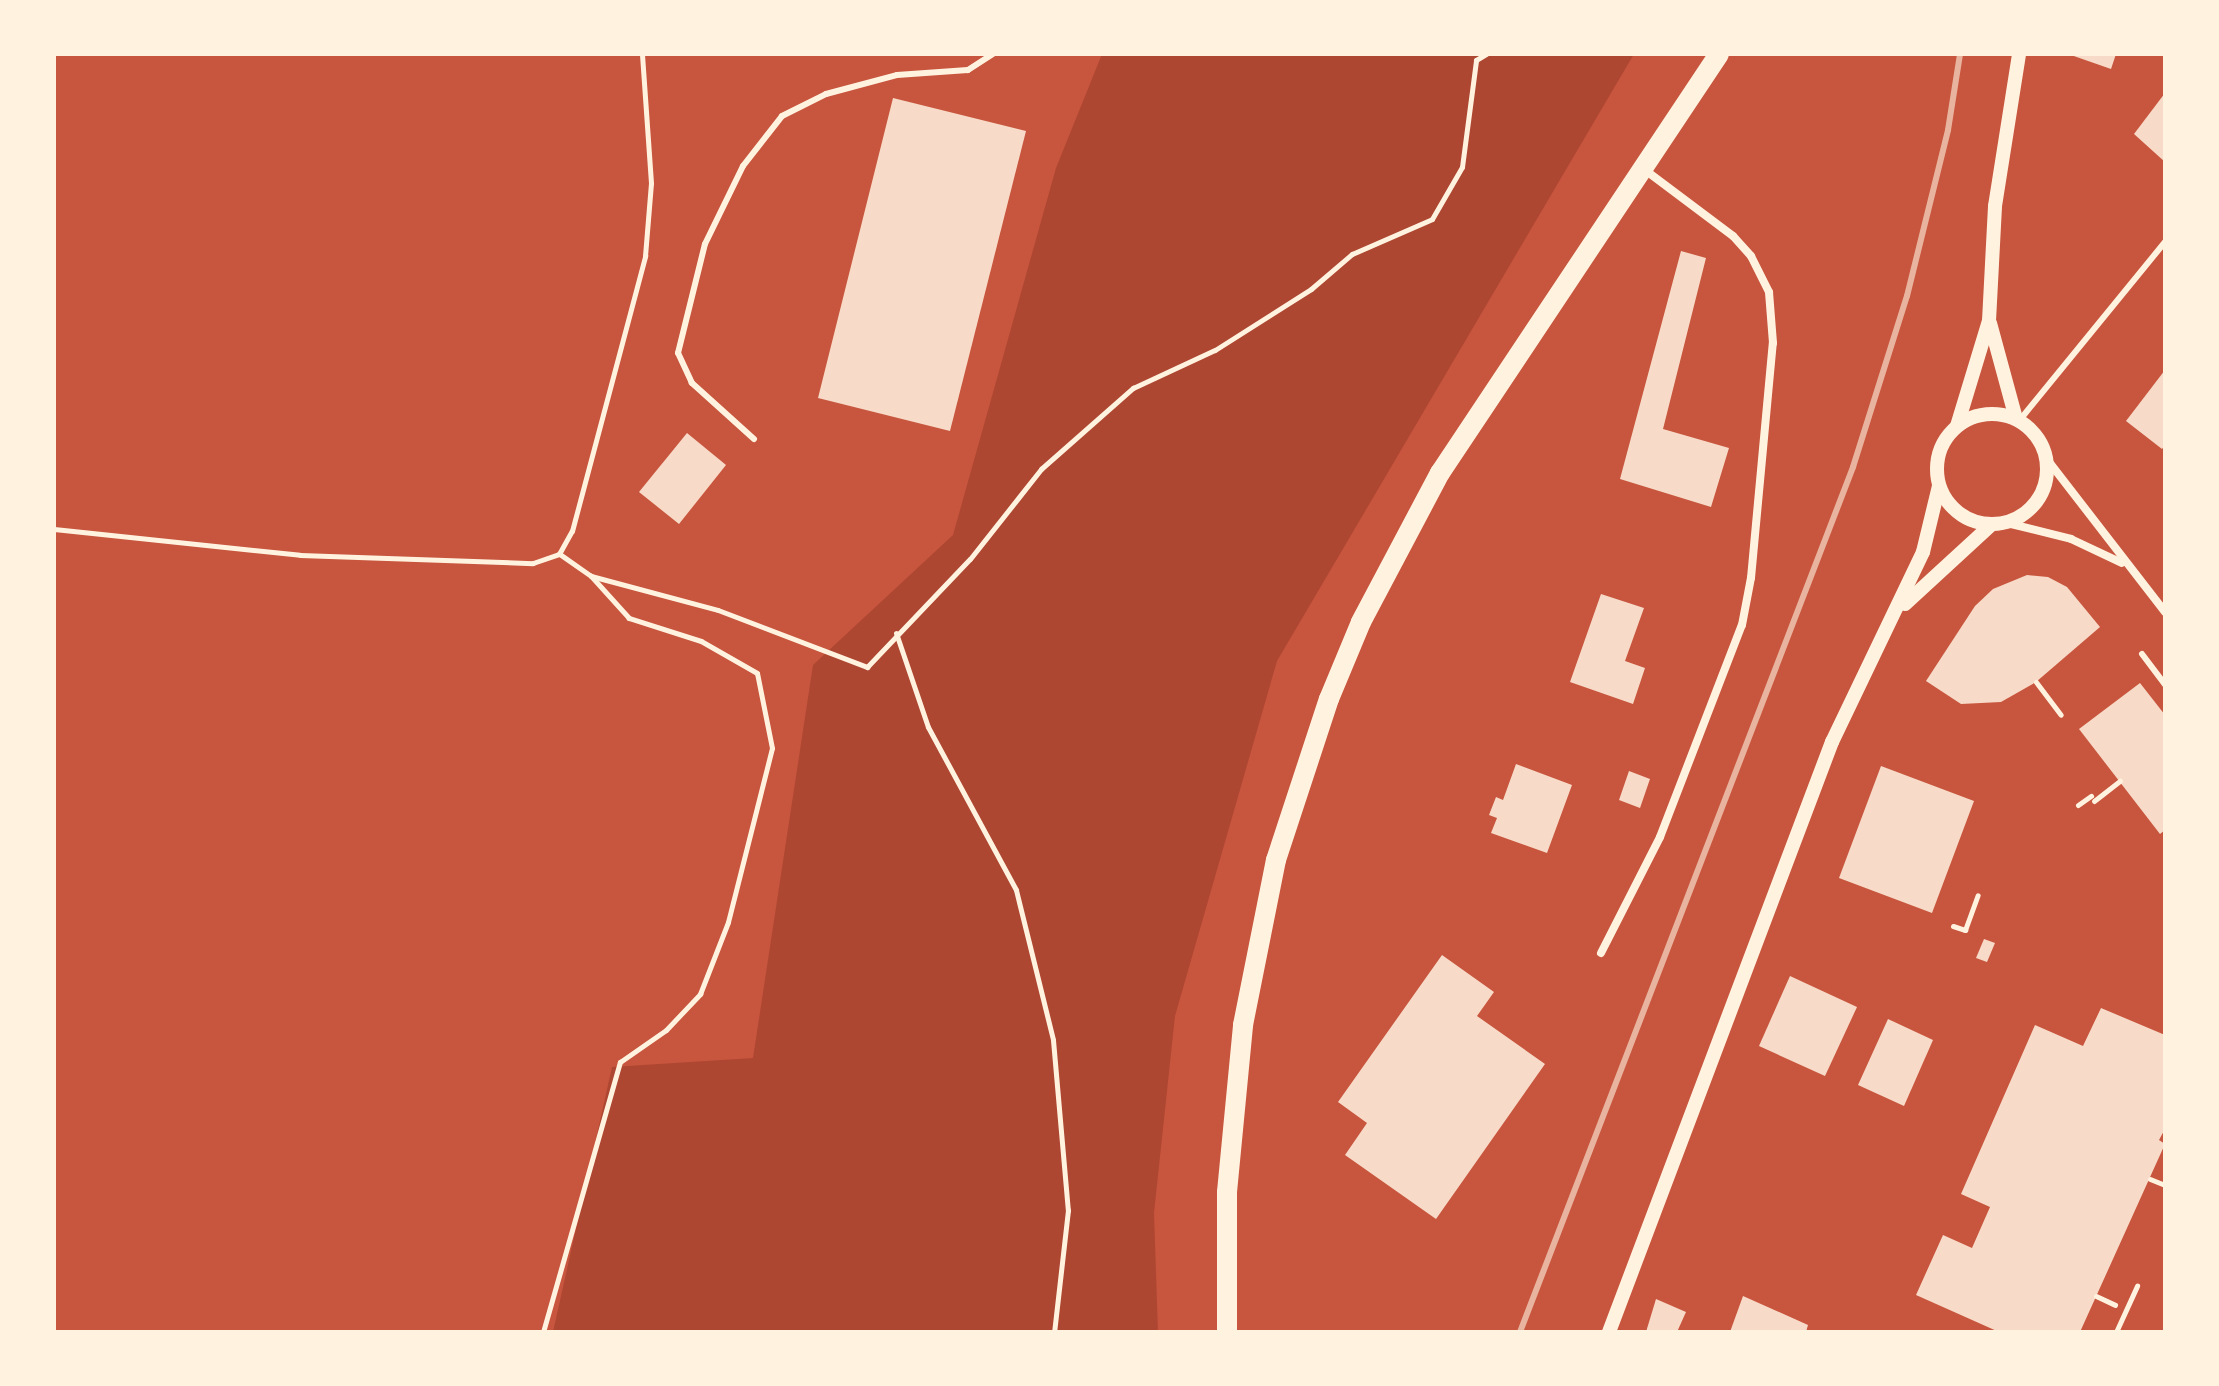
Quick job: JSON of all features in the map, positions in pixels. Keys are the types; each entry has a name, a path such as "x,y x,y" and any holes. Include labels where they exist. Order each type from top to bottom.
{"main road":[{"path":"1227,1332 1227,1192 1236,1080 1257,941 1300,778 1361,622 1433,485 1645,170 1719,54"}],"street":[{"path":"1609,1332 1832,742 1899,610 1923,552 1939,486 1938,453 1957,426 1989,321 1995,206 2019,54"},
{"path":"1601,953 1660,837 1742,625 1751,578 1774,329 1764,279 1743,246 1645,170"},
{"path":"1989,321 2018,420"},
{"path":"1957,426 1986,414 2018,420 2037,436 2046,458 2124,564 2165,612"},
{"path":"2007,523 2027,512 2042,493 2046,458"},
{"path":"1939,486 1954,511 1991,525 2007,523 2071,539 2124,564"},
{"path":"1899,610 1991,525"}],"lane":[{"path":"754,439 692,383 678,353 705,244 743,166 782,116 826,94 897,75 968,70 993,54"},
{"path":"2018,420 2165,242"},
{"path":"2142,654 2165,685"}],"path":[{"path":"54,529 300,555 533,563 559,554 572,531 645,256 651,183 642,54"},
{"path":"591,576 718,610 867,667 896,632 970,559 1041,469 1133,388 1215,350 1311,289 1352,254 1432,219 1462,167 1476,60 1486,54"},
{"path":"543,1332 620,1062 666,1030 700,994 728,922 772,748 757,673 701,641 629,618 591,576 559,554"},
{"path":"896,632 928,727 1016,890 1053,1040 1068,1210 1054,1332"},
{"path":"2036,682 2061,715"},
{"path":"2078,805 2120,781"},
{"path":"1953,926 1965,930 1978,895"},
{"path":"2150,1179 2165,1185"},
{"path":"2116,1332 2137,1286"},
{"path":"2096,1296 2115,1305"}],"shaded area":[{"path":"1102,54 1634,54 1277,661 1175,1016 1154,1213 1158,1332 553,1332 612,1067 753,1058 813,665 953,535 1056,168"}],"building":[{"path":"2068,54 2116,54 2111,69"},
{"path":"2165,93 2165,162 2134,134"},
{"path":"893,98 1026,131 950,431 818,398"},
{"path":"1681,251 1706,258 1663,429 1729,448 1711,507 1620,479"},
{"path":"2165,370 2165,445 2162,449 2126,421"},
{"path":"687,433 726,465 679,524 639,492"},
{"path":"2027,575 2048,577 2067,587 2100,627 2036,682 2001,702 1961,704 1926,681 1975,606 1993,589"},
{"path":"1601,594 1644,608 1625,661 1645,668 1633,704 1570,682"},
{"path":"2140,683 2165,715 2165,830 2160,834 2079,729"},
{"path":"1516,764 1572,785 1547,853 1491,833 1497,818 1489,815 1496,797 1503,800"},
{"path":"1881,766 1974,801 1932,913 1839,878"},
{"path":"1629,771 1650,779 1640,808 1619,800"},
{"path":"1984,939 1995,943 1987,962 1976,958"},
{"path":"1442,955 1494,992 1477,1016 1545,1064 1436,1219 1345,1155 1367,1123 1338,1102"},
{"path":"1790,976 1857,1007 1825,1076 1759,1046"},
{"path":"2101,1008 2165,1035 2165,1129 2159,1140 2165,1144 2080,1332 1999,1332 1916,1295 1943,1235 1972,1248 1990,1207 1961,1194 2035,1025 2083,1046"},
{"path":"1888,1019 1933,1040 1904,1106 1858,1085"},
{"path":"1743,1296 1808,1325 1806,1332 1730,1332"},
{"path":"1656,1299 1686,1312 1677,1332 1646,1332"}],"railway":[{"path":"1520,1332 1853,467 1907,296 1948,130 1960,54"}]}
